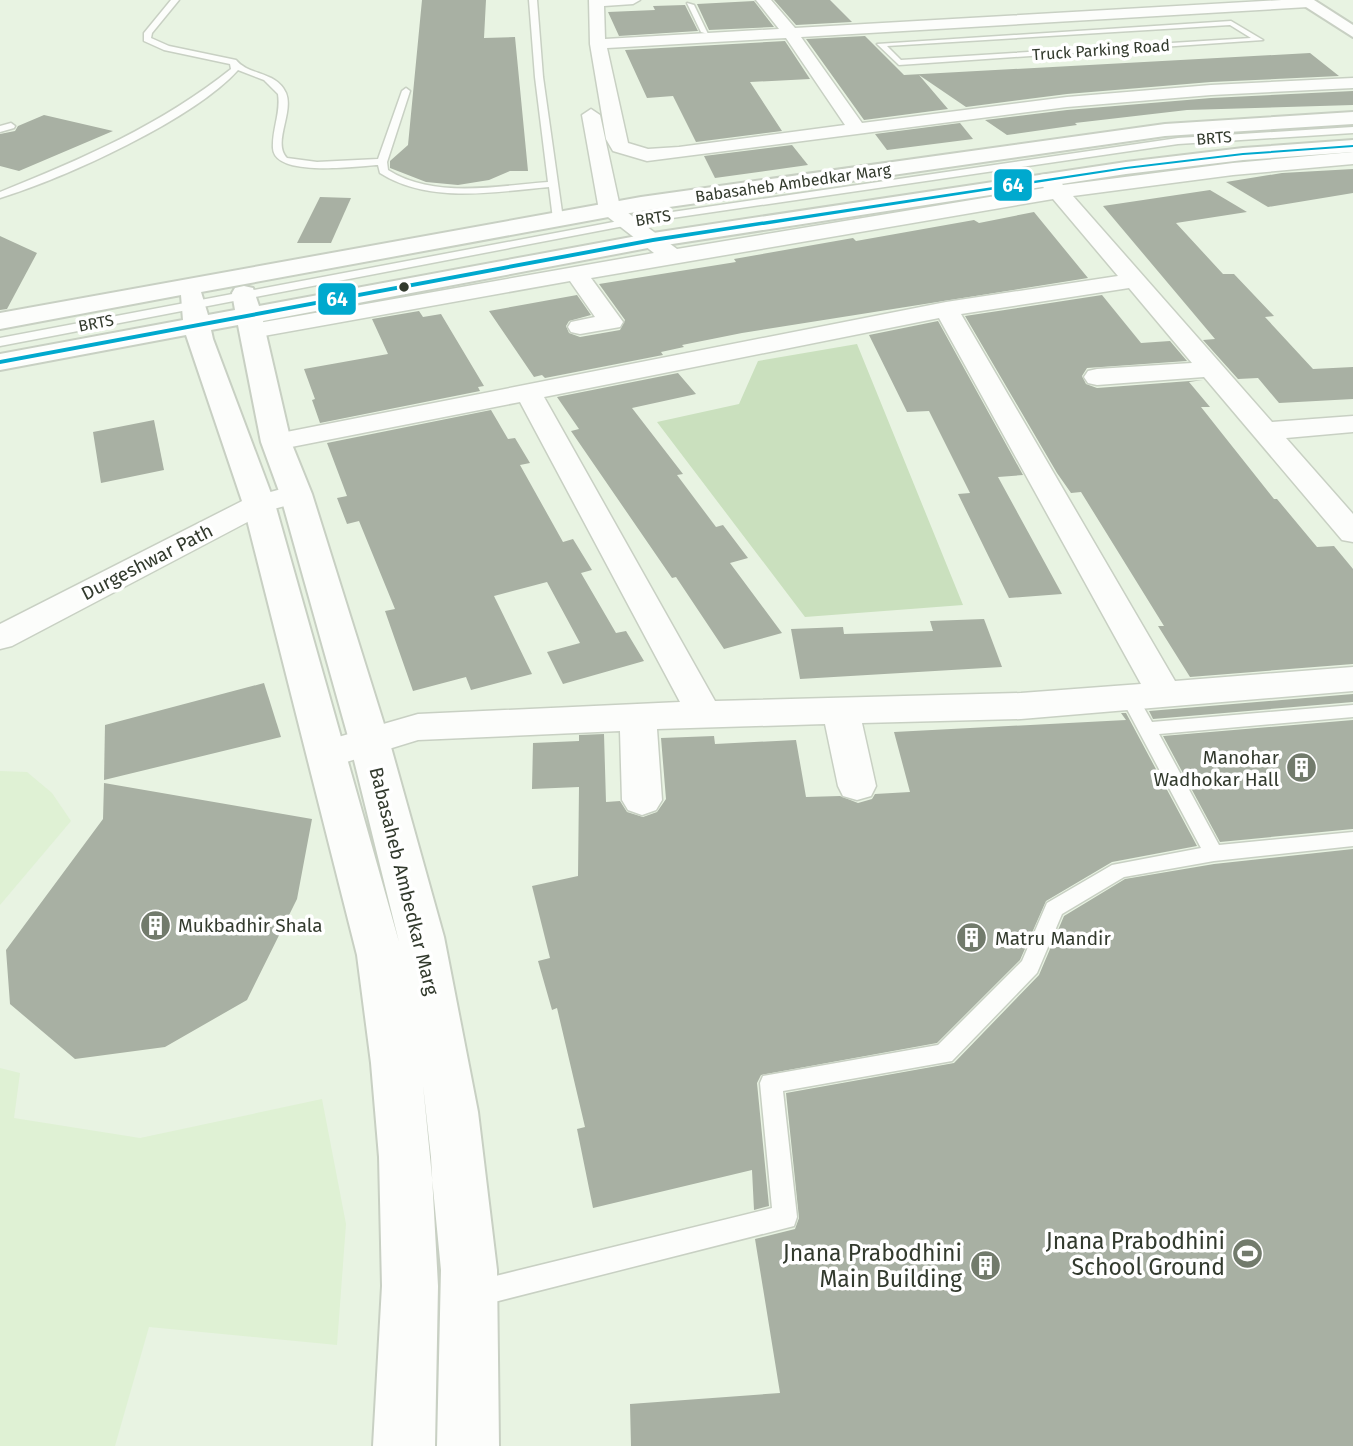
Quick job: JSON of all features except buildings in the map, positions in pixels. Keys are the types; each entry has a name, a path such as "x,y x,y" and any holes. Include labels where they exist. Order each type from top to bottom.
{"main road":[{"path":"1306,1 1331,1"},
{"path":"1306,1 1353,32"},
{"name":"Babasaheb Ambedkar Marg","path":"195,313 246,305 558,219 619,216 1165,130 1353,118"},
{"name":"Babasaheb Ambedkar Marg","path":"195,313 662,248 1243,154 1353,146"},
{"name":"Babasaheb Ambedkar Marg","path":"246,305 276,442 278,499 327,754 380,955 396,1063 405,1157 410,1286 404,1446"},
{"path":"0,321 195,313"},
{"path":"0,362 195,313"},
{"name":"Babasaheb Ambedkar Marg","path":"195,313 278,499 369,740 421,937 453,1112 469,1270 468,1446"}],"street":[{"path":"633,0 596,1 598,40 616,139 620,147 648,155 1114,98 1353,83"},
{"path":"764,0 857,129"},
{"path":"1015,16 1249,0"},
{"path":"598,40 788,31 954,16 1015,16 1306,1"},
{"path":"598,40 705,32 788,31"},
{"path":"586,91 619,216 662,248"},
{"name":"Babasaheb Ambedkar Marg","path":"1052,185 1353,158"},
{"path":"1052,185 1353,533"},
{"name":"Babasaheb Ambedkar Marg","path":"246,305 575,272 662,248"},
{"path":"575,272 611,321 580,327"},
{"path":"276,442 946,309 1136,280"},
{"path":"946,309 1165,694"},
{"path":"1097,377 1212,369"},
{"path":"529,393 704,714"},
{"path":"1265,431 1353,424"},
{"name":"Durgeshwar Path","path":"0,638 278,499"},
{"path":"327,754 418,727 704,714 1021,705 1353,679"},
{"path":"841,710 857,786"},
{"path":"638,717 642,800"}],"lane":[{"path":"175,0 148,33 147,39 167,48 233,62 277,86 284,98 285,108 277,146 279,156 285,161 382,162"},
{"path":"533,0 558,219"},
{"path":"690,5 705,32"},
{"name":"Truck Parking Road","path":"1015,16 1038,34"},
{"name":"Truck Parking Road","path":"1231,23 1259,40 899,62 881,44 1038,34 1231,23"},
{"path":"1038,34 1062,52"},
{"path":"911,53 1051,44"},
{"path":"0,195 113,149 142,134 217,84 236,66"},
{"path":"406,91 382,162 383,171 391,178 427,186 467,189 554,184"},
{"path":"0,130 10,126"},
{"name":"BRTS","path":"246,305 619,216 1178,141 1353,130"},
{"name":"BRTS","path":"0,342 195,313"},
{"path":"1129,696 1214,853"},
{"path":"1147,729 1353,711"},
{"path":"469,1296 785,1217 771,1083 944,1054 1030,967 1054,909 1119,870 1214,853 1353,839"}],"shaded area":[{"path":"857,344 963,605 805,617 657,422 739,404 758,361"},
{"path":"0,771 27,772 52,793 71,821 0,905"},
{"path":"0,1068 20,1073 14,1118 140,1138 322,1099 346,1224 337,1345 149,1327 115,1446 0,1446"}],"transit line":[{"name":"64","path":"0,362 653,240 1126,168 1243,154 1353,146"}],"place":[{"name":"Manohar Wadhokar Hall","path":"1302,768"},
{"name":"Mukbadhir Shala","path":"155,925"},
{"name":"Matru Mandir","path":"972,938"},
{"name":"Jnana Prabodhini School Ground","path":"1248,1254"},
{"name":"Jnana Prabodhini Main Building","path":"985,1266"}]}
